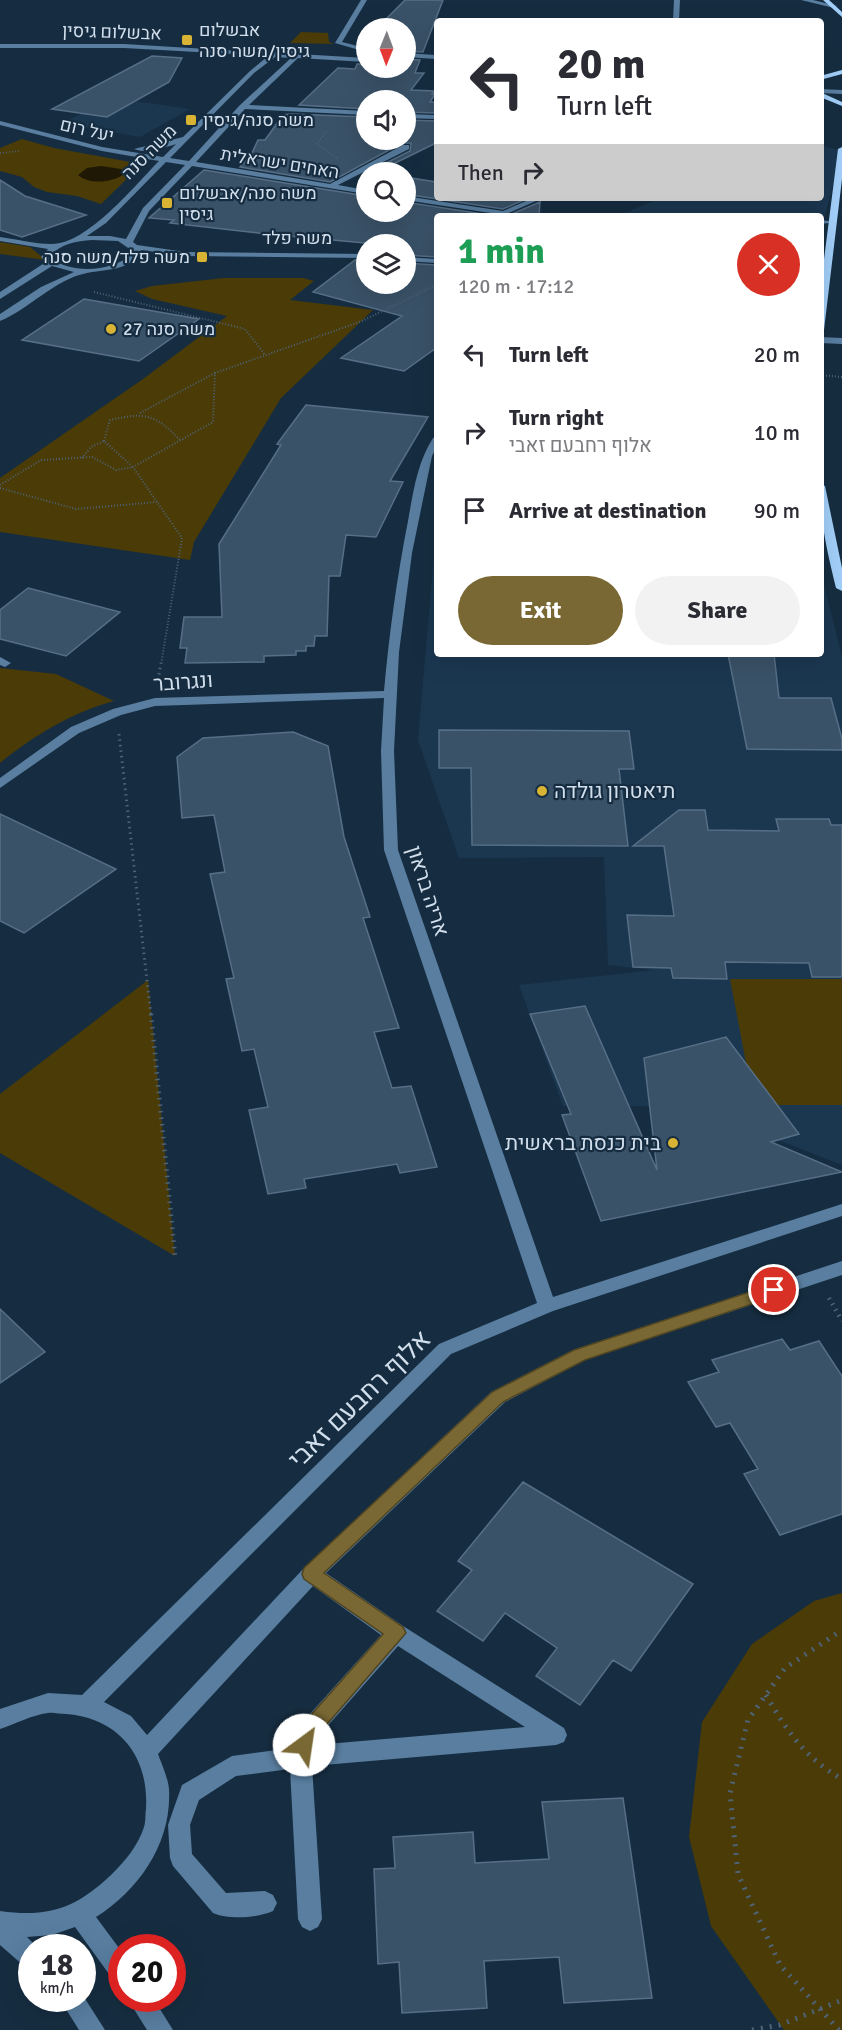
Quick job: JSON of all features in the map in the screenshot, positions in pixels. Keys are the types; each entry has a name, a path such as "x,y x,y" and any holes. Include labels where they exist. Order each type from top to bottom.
{"main road":[{"path":"826,0 842,15"},
{"path":"824,79 842,72"},
{"path":"824,94 842,104"},
{"path":"824,288 842,149"},
{"path":"824,509 842,588"}],"street":[{"path":"356,48 338,43 364,0"},
{"path":"676,18 677,0"},
{"path":"804,0 834,6"},
{"name":"אבשלום גיסין","path":"0,40 147,40 356,51"},
{"name":"אבשלום גיסין","path":"0,46 114,46 356,59"},
{"path":"291,48 296,56"},
{"name":"משה סנה","path":"77,239 103,221 165,162 252,72 273,55 291,48"},
{"path":"221,52 250,61 253,66 252,72"},
{"name":"משה סנה","path":"127,262 138,252 132,245 139,216 190,165 241,106 296,56"},
{"path":"416,56 434,57"},
{"path":"282,68 348,59"},
{"path":"416,63 434,64"},
{"path":"824,81 842,83"},
{"path":"824,92 842,92"},
{"path":"241,106 356,113"},
{"path":"416,116 434,117"},
{"name":"יעל רום","path":"0,123 98,149 165,162"},
{"name":"יעל רום","path":"0,130 90,153 190,165"},
{"path":"98,149 159,147 189,135"},
{"path":"377,162 400,150"},
{"name":"האחים ישראלית","path":"190,165 356,190"},
{"path":"331,186 356,173"},
{"path":"416,200 504,213 532,201"},
{"path":"824,222 833,222"},
{"name":"משה פלד","path":"77,239 106,238 164,253 356,256"},
{"path":"0,239 53,247"},
{"path":"77,239 53,247 46,252 45,257 51,263 86,270"},
{"name":"משה פלד","path":"86,270 127,262 228,255"},
{"path":"416,260 434,261"},
{"path":"0,296 51,263"},
{"path":"0,318 51,286 86,270"},
{"path":"824,331 842,333"},
{"path":"824,339 842,341"},
{"name":"אריה בראון","path":"434,444 427,456 400,581 386,788 391,850 547,1306"},
{"name":"ונגרובר","path":"0,784 75,730 117,712 155,702 391,694"},
{"name":"אלוף רחבעם זאבי","path":"86,1706 445,1349 547,1306 842,1210"},
{"path":"148,1749 311,1574 498,1397 579,1355 842,1268"},
{"path":"265,1903 220,1905 181,1858 179,1825 190,1793 232,1766 300,1757 556,1735 396,1633 311,1574"},
{"path":"310,1919 300,1757 308,1732 396,1633"},
{"path":"0,1719 16,1711 51,1703 86,1706 117,1720 131,1730 148,1749 159,1783 158,1820 144,1858 116,1890 81,1915 50,1924 20,1927 0,1923"},
{"path":"81,1915 108,1953"},
{"path":"0,1929 18,1945"},
{"path":"81,2012 93,2030"},
{"path":"149,2012 161,2030"}],"path":[{"path":"339,112 317,144 356,171"},
{"path":"51,286 144,302 245,329 265,355"},
{"path":"105,441 110,420 140,413 215,373 362,321 434,286"},
{"path":"0,486 41,460 92,457 116,470 133,467 213,422 215,373"},
{"path":"824,375 842,377"},
{"path":"140,413 159,418 180,440"},
{"path":"82,458 91,447 105,441"},
{"path":"105,441 133,467 182,538 155,702"},
{"path":"0,486 76,509 157,502"},
{"path":"117,712 148,980 174,1256"},
{"path":"838,2030 780,1965 738,1874 730,1793 748,1720 765,1695 785,1668 842,1630"},
{"path":"765,1695 787,1733 820,1768 842,1779"},
{"path":"752,2030 780,2025 842,2000"}],"shaded area":[{"path":"301,32 328,33 329,42 334,44 290,43"},
{"path":"113,98 190,109 140,137 62,123"},
{"path":"22,139 54,148 136,163 137,169 101,204 77,196 47,192 34,187 22,177 0,171 0,148"},
{"path":"824,146 842,151 824,219 824,213 625,213 653,201 824,201"},
{"path":"101,166 121,169 125,173 108,181 88,180 78,175 87,168"},
{"path":"0,242 30,247 46,260 0,254"},
{"path":"224,278 303,278 314,281 290,300 373,310 281,398 194,542 190,560 0,532 0,478 143,379 227,316 152,299 135,291 152,286"},
{"path":"434,555 434,657 824,657 824,584 842,657 842,1165 691,1106 563,1106 519,985 654,970 608,965 604,857 459,858 418,740"},
{"path":"0,668 56,674 114,701 54,726 26,743 0,763"},
{"path":"730,979 842,979 842,1105 754,1105"},
{"path":"148,980 175,1256 0,1153 0,1094"},
{"path":"842,1593 842,2030 784,2030 711,1926 689,1837 702,1722 752,1644 814,1601"}],"building":[{"path":"405,0 443,0 436,18 434,18 423,52 416,52 416,18 387,18"},
{"path":"152,56 182,58 169,82 107,117 52,109"},
{"path":"356,66 356,78 416,78 416,73 424,73 411,90 356,90 356,108 299,105 338,68 355,69"},
{"path":"416,90 434,91 430,102 434,102 434,113 416,112"},
{"path":"283,115 356,117 356,150 389,150 367,162 356,162 356,168 330,182 240,167 251,155 258,140 265,140"},
{"path":"416,120 434,121 434,144 397,162 388,162 416,150"},
{"path":"204,170 356,194 356,222 416,222 416,204 476,213 434,213 434,257 416,256 416,234 356,234 356,242 170,223 174,220 149,218"},
{"path":"416,179 434,182 434,198 416,196"},
{"path":"0,180 25,196 86,215 22,237 0,230"},
{"path":"451,201 521,201 503,209"},
{"path":"540,202 539,213 514,213"},
{"path":"356,260 356,294 416,294 416,264 434,265 434,349 404,371 341,358 402,316 313,292"},
{"name":"משה סנה 27","path":"84,299 199,319 139,361 22,340"},
{"path":"306,405 428,417 390,481 403,482 376,537 346,535 340,576 329,576 327,636 315,636 314,646 306,646 306,651 296,651 296,655 264,656 264,662 185,663 187,648 180,648 184,617 222,617 219,544 281,445 277,444"},
{"path":"28,588 120,612 66,656 0,639 0,610"},
{"path":"729,657 774,657 779,698 831,698 842,739 842,750 747,749"},
{"name":"תיאטרון גולדה","path":"439,730 629,731 634,769 619,769 628,846 472,845 471,768 439,768"},
{"path":"293,732 328,746 344,837 370,917 363,918 399,1028 374,1032 392,1088 411,1086 437,1167 400,1173 397,1164 304,1179 306,1188 268,1194 249,1110 268,1107 254,1049 242,1051 226,979 234,978 210,874 225,872 214,815 182,818 177,757 203,738"},
{"path":"679,810 705,810 708,830 779,831 776,819 829,819 831,825 842,825 842,977 812,977 809,963 725,962 727,979 673,978 671,968 633,967 627,915 674,916 664,846 633,846"},
{"path":"0,814 116,869 24,933 0,921"},
{"path":"585,1006 657,1170 644,1058 726,1037 799,1134 771,1142 842,1172 601,1221 562,1115 571,1114 530,1014"},
{"path":"0,1309 45,1352 0,1383"},
{"path":"782,1339 790,1350 819,1341 842,1376 842,1514 780,1535 744,1474 758,1469 730,1423 716,1427 688,1382 719,1372 712,1360"},
{"path":"523,1482 693,1584 631,1671 613,1660 580,1705 536,1676 557,1648 505,1613 483,1641 437,1611 472,1570 458,1561"},
{"path":"623,1798 652,1998 564,2003 559,1957 484,1961 487,2008 402,2013 399,1962 378,1964 374,1869 395,1868 393,1837 473,1832 475,1863 549,1859 542,1802"}],"place":[{"name":"אבשלום גיסין/משה סנה","path":"187,40"},
{"name":"משה סנה/גיסין","path":"191,120"},
{"name":"משה סנה/אבשלום גיסין","path":"167,203"},
{"name":"משה פלד/משה סנה","path":"202,257"},
{"name":"משה סנה 27","path":"111,329"},
{"name":"תיאטרון גולדה","path":"542,791"},
{"name":"בית כנסת בראשית","path":"673,1143"}],"route":[{"path":"304,1745 308,1732 396,1633 311,1574 498,1397 579,1355 774,1290"}]}
